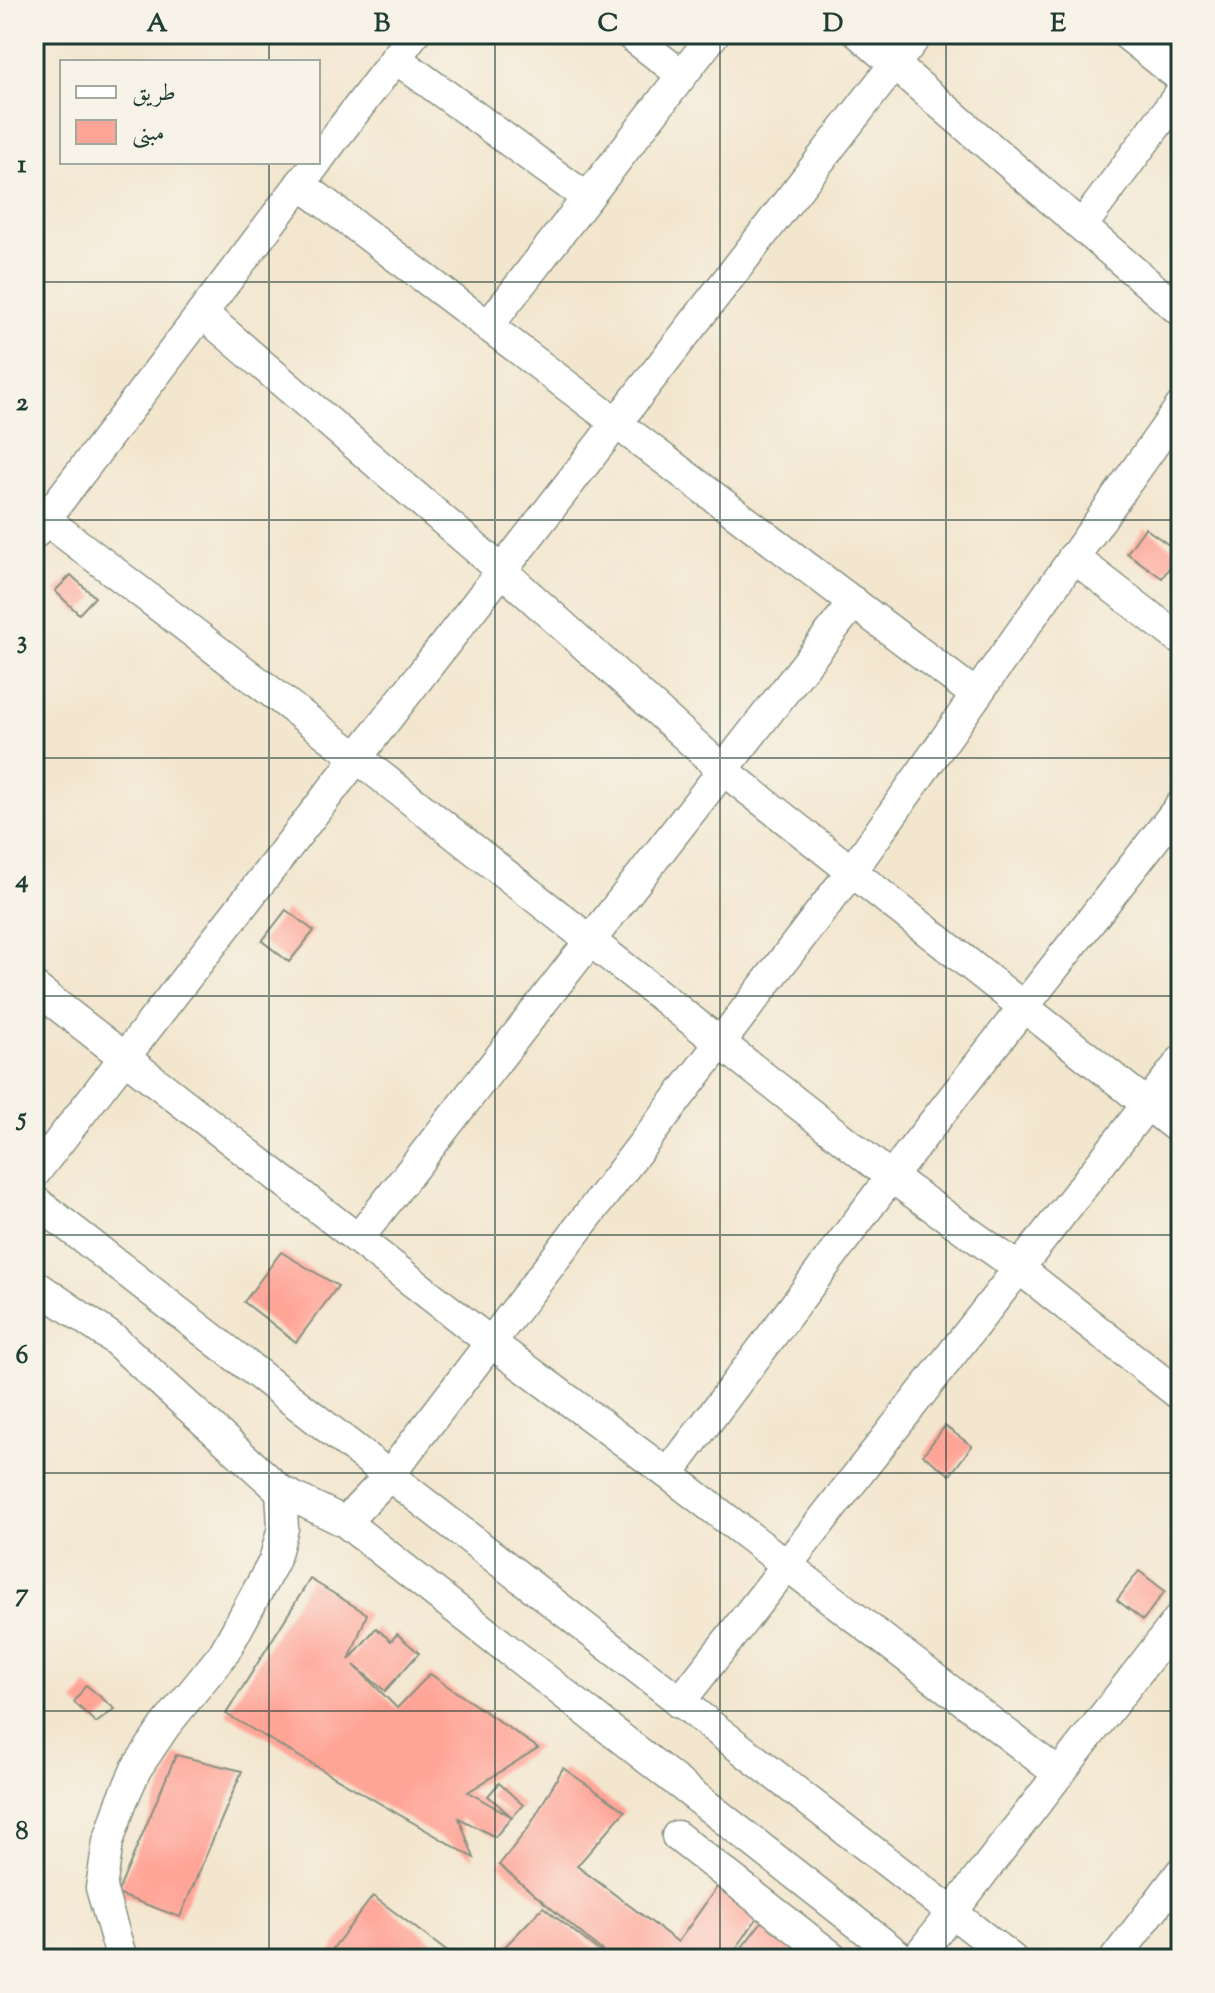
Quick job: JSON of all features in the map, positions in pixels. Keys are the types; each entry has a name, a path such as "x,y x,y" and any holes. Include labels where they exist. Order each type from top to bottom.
{"street":[{"path":"320,158 414,34"},
{"path":"629,34 682,75"},
{"path":"489,325 714,34"},
{"path":"859,34 1181,312"},
{"path":"34,1174 500,569 918,34"},
{"path":"1126,34 1181,78"},
{"path":"395,58 587,198"},
{"path":"1082,226 1181,92"},
{"path":"976,695 489,325 312,169 39,526 355,756 891,1177 1020,1269 1181,1396"},
{"path":"202,313 500,569 722,769 1181,1131"},
{"path":"345,1522 387,1478 851,872 1181,406"},
{"path":"1073,557 1181,640"},
{"path":"358,1239 854,602"},
{"path":"668,1474 891,1177 1181,805"},
{"path":"34,987 490,1342 668,1474 1059,1774"},
{"path":"679,1703 1181,1061"},
{"path":"34,1200 387,1478 1012,1959"},
{"path":"34,1284 115,1340 281,1491 345,1522 903,1959"},
{"path":"122,1959 101,1888 108,1842 136,1769 165,1726 224,1653 274,1561 283,1528 281,1491"},
{"path":"916,1959 1181,1616"},
{"path":"677,1836 835,1959"},
{"path":"1115,1959 1181,1872"}],"building":[{"path":"1145,528 1180,553 1162,578 1127,553"},
{"path":"71,575 95,597 79,614 55,591"},
{"path":"286,910 314,931 289,962 262,941"},
{"path":"281,1252 338,1286 296,1342 244,1302"},
{"path":"945,1426 972,1446 950,1475 923,1455"},
{"path":"1139,1571 1165,1591 1143,1620 1117,1600"},
{"path":"310,1579 367,1614 349,1660 376,1628 391,1641 397,1634 419,1653 385,1691 354,1665 397,1708 430,1674 538,1748 468,1792 512,1817 495,1837 459,1818 474,1858 226,1714"},
{"path":"86,1685 115,1709 96,1723 74,1702"},
{"path":"176,1755 242,1771 180,1917 117,1894"},
{"path":"563,1768 625,1811 577,1866 678,1942 717,1887 758,1917 729,1959 612,1959 499,1865 529,1827"},
{"path":"499,1783 523,1805 512,1817 488,1796"},
{"path":"373,1896 457,1959 325,1959"},
{"path":"543,1907 609,1959 493,1959"},
{"path":"764,1919 800,1948 791,1959 741,1959 736,1955"}]}
